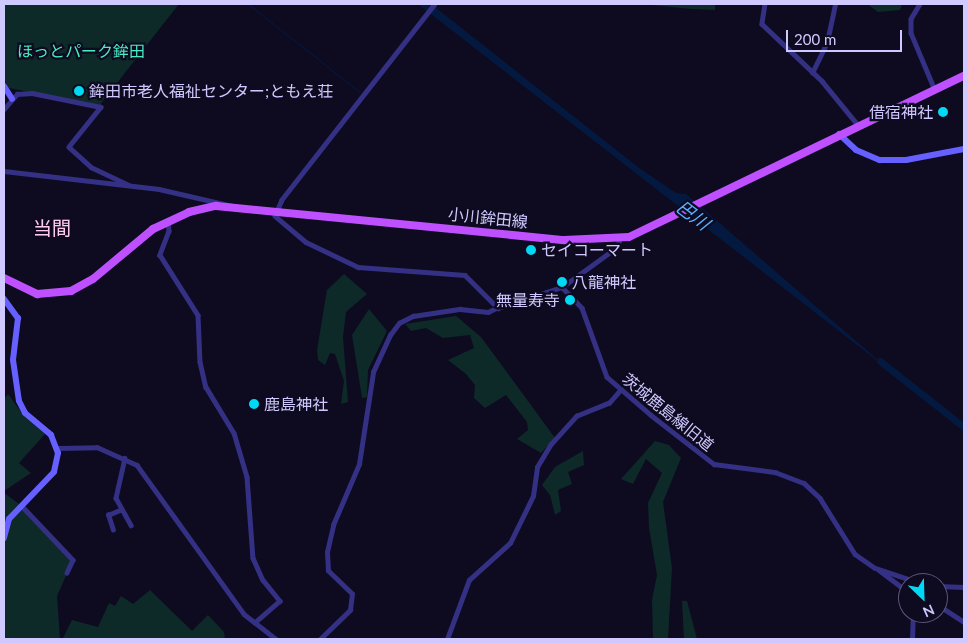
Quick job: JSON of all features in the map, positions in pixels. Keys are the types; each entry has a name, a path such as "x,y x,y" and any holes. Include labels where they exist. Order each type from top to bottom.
{"main road":[{"name":"小川鉾田線","path":"4,278 37,294 71,291 93,279 146,233 168,220 198,210 233,206 564,240 620,238 650,230 839,134 936,92 964,76"}],"street":[{"path":"435,4 276,210 279,220 340,260 368,269 465,275 496,308"},
{"path":"765,4 762,24 812,73 858,125"},
{"path":"812,73 827,42 835,4"},
{"path":"920,4 911,19 911,33 936,92"},
{"path":"4,86 12,99"},
{"path":"4,109 17,94 32,93 100,107 69,147 92,167 130,186"},
{"path":"839,134 856,150 880,160 906,160 964,149"},
{"path":"4,171 130,186 216,200 233,206"},
{"path":"168,220 169,231 160,255 198,315 200,366 206,387 234,433 248,480 253,558 263,580 280,601 255,623"},
{"path":"320,639 350,610 352,594 328,571 327,552 333,525 359,464 373,372 390,335 399,323 414,316 460,309 488,312 496,308 509,307 562,287 617,247 620,238"},
{"name":"茨城鹿島線旧道","path":"562,287 580,304 600,364 607,378 714,464 776,472 804,483 820,498 850,549 876,568 898,576"},
{"path":"4,298 18,318 12,360 22,407 51,435 58,448 54,472 9,519 4,538"},
{"path":"447,639 469,580 510,543 533,496 540,460 551,444 576,416 609,403 621,389"},
{"path":"58,448 98,447 125,458 150,478 237,604 255,623 276,639"},
{"path":"125,458 116,491 120,510 131,525"},
{"path":"22,506 72,560 67,573"},
{"path":"113,530 108,515 120,510"},
{"path":"876,568 898,584"},
{"path":"948,586 964,587"},
{"path":"948,612 964,622"},
{"path":"912,639 913,623"}],"green space":[{"name":"ほっとパーク鉾田","path":"4,4 179,4 99,106 9,88 4,80"},
{"path":"642,4 715,4 715,10 691,9"},
{"path":"867,4 902,4 900,10 878,12"},
{"path":"344,274 367,294 346,312 343,337 348,402 341,404 344,381 335,354 330,353 325,365 318,360 317,350 327,290"},
{"path":"369,309 387,331 368,370 367,397 362,398 352,335"},
{"path":"456,316 481,337 555,438 541,453 517,439 528,430 527,422 506,395 485,408 474,398 475,385 466,374 448,360 474,348 470,335 443,338 426,328 411,331 405,324"},
{"path":"8,394 24,416 45,434 19,463 31,473 4,491 4,399"},
{"path":"655,441 669,445 681,458 663,502 672,568 668,639 653,639 652,600 657,575 649,528 648,503 662,473 646,459 633,484 621,479"},
{"path":"583,451 584,465 568,472 572,484 558,490 561,511 555,515 550,495 542,485 555,467"},
{"path":"4,493 22,506 73,560 57,596 60,639 4,639"},
{"path":"150,590 192,631 208,615 224,632 225,639 63,638 72,620 98,627 109,603 115,606 121,596 133,604"},
{"path":"682,601 687,601 697,639 684,639"}],"water":[{"path":"418,4 431,4 638,167 676,193 686,194 893,373"}],"waterway":[{"path":"248,4 360,92"},
{"name":"巴川","path":"880,361 964,427"}],"place":[{"name":"鉾田市老人福祉センター;ともえ荘","path":"79,91"},
{"name":"借宿神社","path":"943,112"},
{"name":"セイコーマート","path":"531,250"},
{"name":"八龍神社","path":"562,282"},
{"name":"無量寿寺","path":"570,300"},
{"name":"鹿島神社","path":"254,404"}],"district":[{"name":"当間","path":"52,228"}]}
